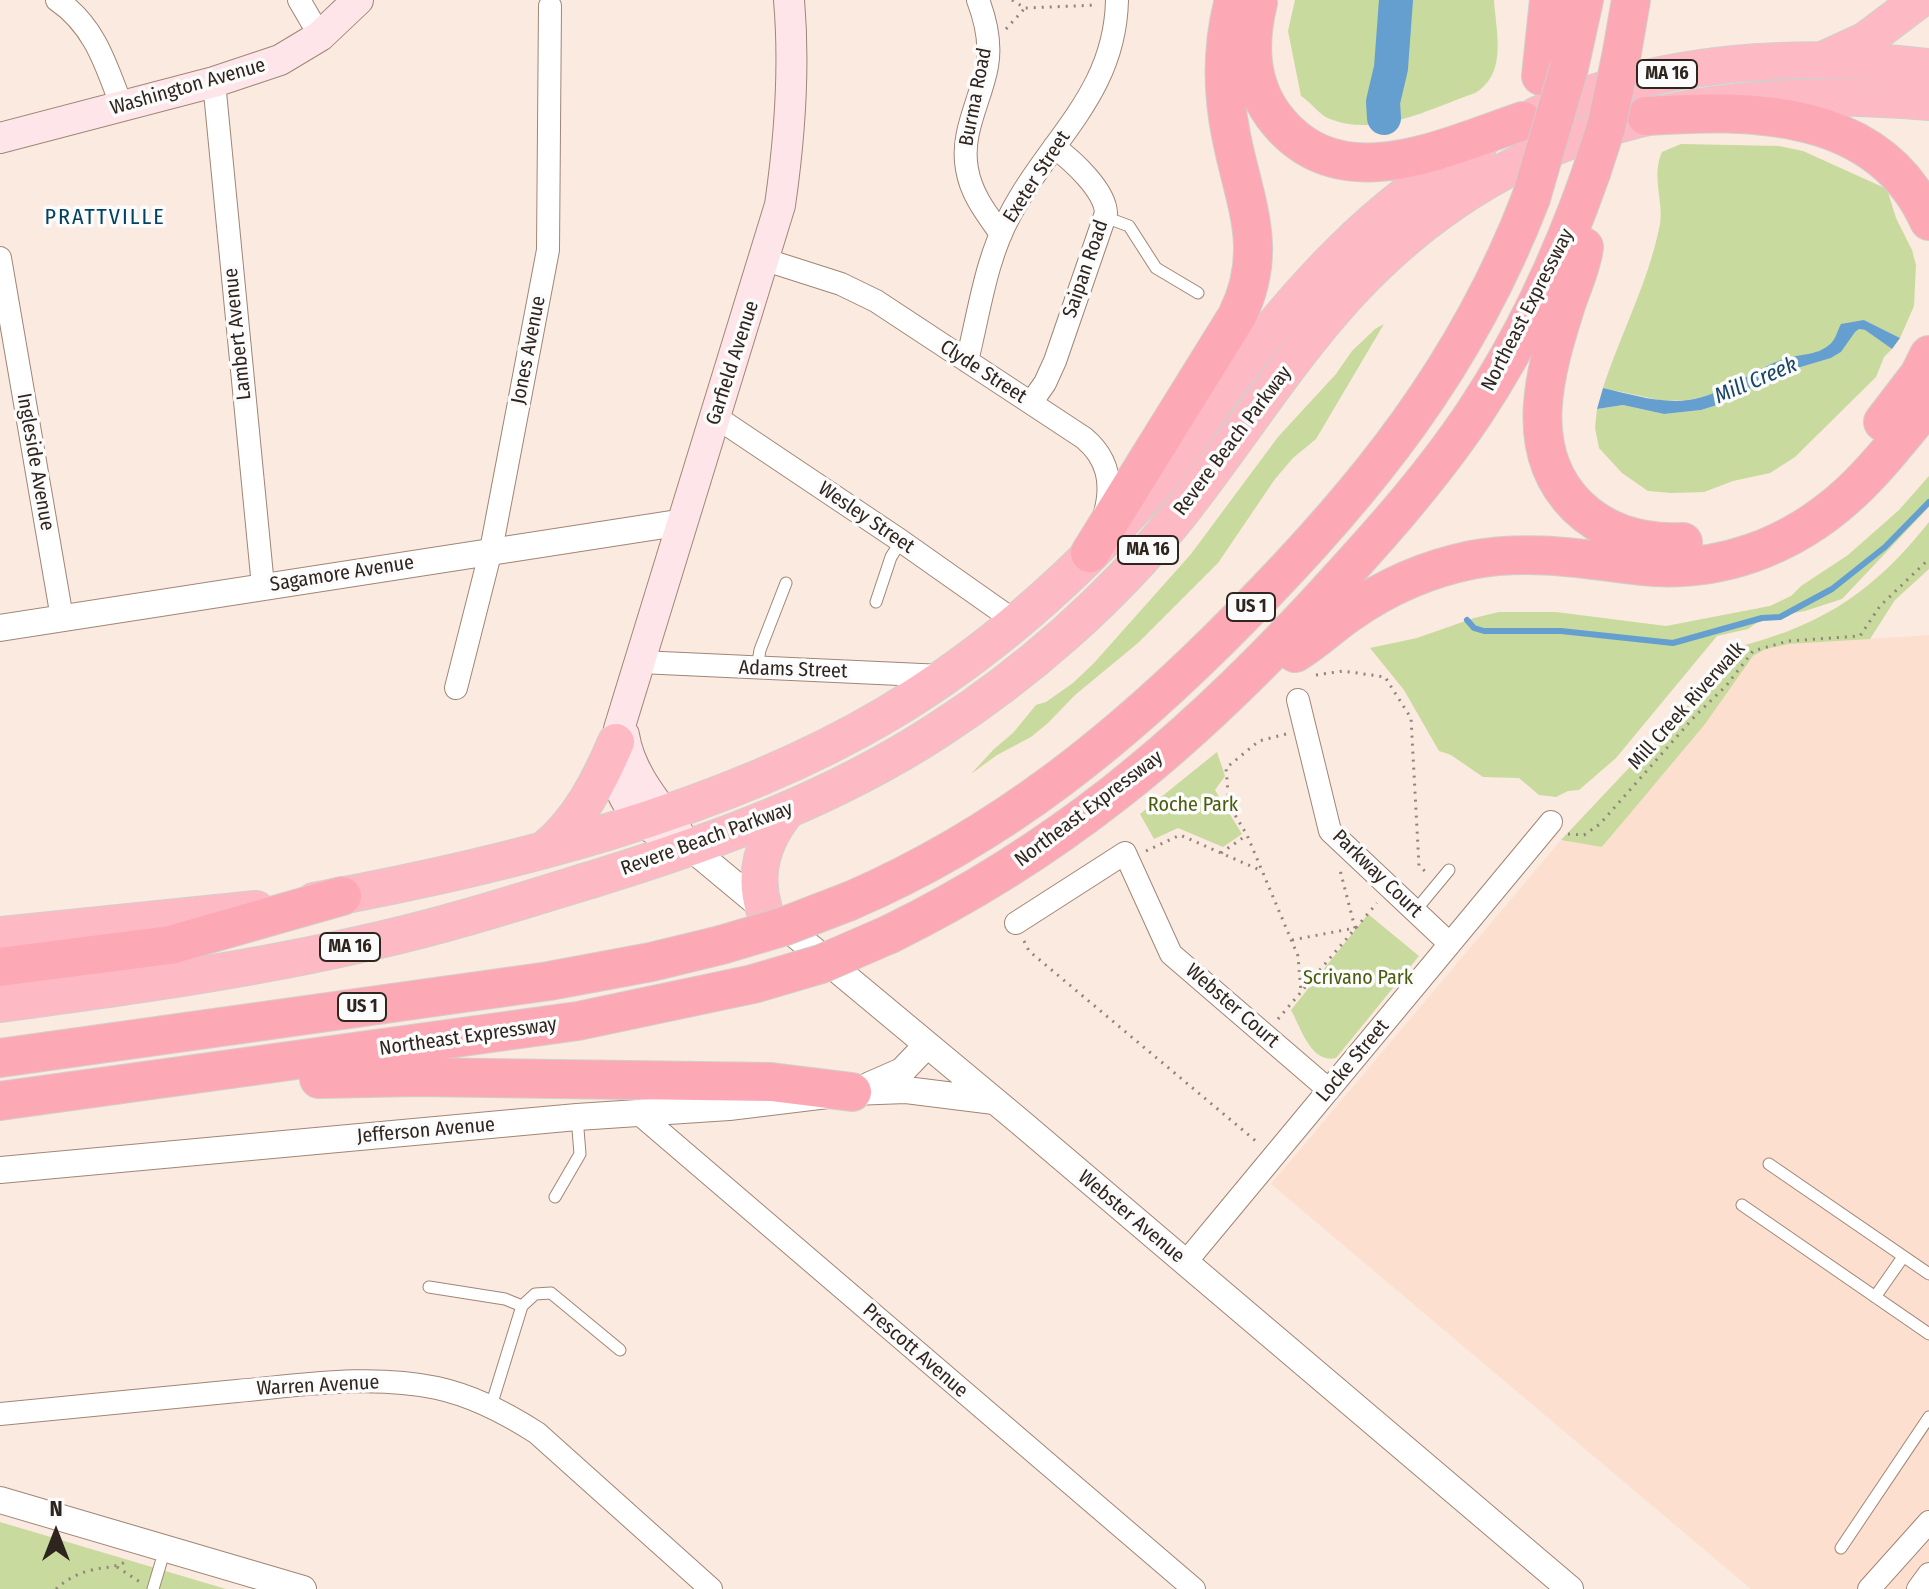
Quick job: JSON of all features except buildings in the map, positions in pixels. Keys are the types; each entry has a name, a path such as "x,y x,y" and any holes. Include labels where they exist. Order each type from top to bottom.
{"highway":[{"path":"1090,553 1237,316 1249,289 1254,240 1231,137 1224,73 1227,31 1234,0"},
{"path":"1259,0 1251,52 1258,87 1276,119 1314,151 1343,161 1390,162 1422,155 1523,121"},
{"path":"1549,0 1555,72"},
{"name":"Northeast Expressway","path":"0,1058 549,981 721,945 785,926 850,901 945,856 1036,798 1145,709 1255,603 1347,504 1431,394 1488,297 1531,198 1555,72 1584,0"},
{"name":"Northeast Expressway","path":"0,1101 566,1023 753,984 821,964 890,934 985,884 1067,831 1133,780 1290,632 1412,497 1468,422 1528,319 1591,173 1612,102 1631,0"},
{"path":"1817,60 1866,40 1919,0"},
{"name":"Revere Beach Parkway","path":"0,935 239,911 342,896 423,879 544,850 653,817 742,783 828,745 885,715 947,676 1016,622 1090,553 1166,473 1266,335 1331,259 1413,187 1468,151 1523,121 1586,95 1653,76 1736,63 1817,60 1929,67"},
{"name":"Revere Beach Parkway","path":"0,1004 183,978 356,945 482,913 691,848 785,813 846,785 938,731 1022,670 1078,622 1129,572 1176,518 1275,384 1334,311 1373,269 1426,223 1484,184 1537,155 1587,134 1646,116 1714,103 1784,97 1856,97 1929,102"},
{"path":"1646,116 1727,112 1787,118 1815,125 1860,144 1880,157 1913,193 1929,221"},
{"path":"1591,173 1583,255 1548,367 1542,433 1546,456 1560,485 1582,511 1609,529 1643,540 1688,542 1728,536 1785,512 1820,487 1851,458 1904,396 1929,355"},
{"path":"1225,696 1312,643 1371,598 1446,566 1496,556 1547,554 1643,566 1690,566 1736,559 1767,548 1817,520 1851,493 1929,404"},
{"path":"544,850 562,834 583,806 620,730"},
{"path":"764,909 759,880 763,850 785,813"},
{"path":"0,967 170,945 342,896"},
{"path":"237,1069 329,1080 417,1077 771,1082 852,1092"}],"main road":[{"name":"Washington Avenue","path":"0,138 214,82 280,60 320,36 358,0"},
{"name":"Garfield Avenue","path":"691,848 653,817 628,803 618,783 614,765 620,730 640,662 766,260 780,205 790,136 793,75 789,0"}],"street":[{"path":"57,0 81,23 101,49 122,107"},
{"path":"299,0 320,36"},
{"name":"Burma Road","path":"978,0 987,29 988,57 968,131 965,160 977,199 1001,234"},
{"name":"Exeter Street","path":"967,361 1001,234 1020,196 1085,106 1100,80 1112,44 1117,2"},
{"name":"Jones Avenue","path":"456,688 491,550 548,250 550,6"},
{"name":"Lambert Avenue","path":"214,82 263,586"},
{"name":"Saipan Road","path":"1031,403 1055,361 1106,208 1075,164 1054,147"},
{"name":"Ingleside Avenue","path":"0,258 62,618"},
{"name":"Clyde Street","path":"766,260 865,294 1084,438 1105,463 1109,479 1109,498 1090,553"},
{"name":"Wesley Street","path":"716,417 1016,622"},
{"name":"Sagamore Avenue","path":"0,628 684,522"},
{"name":"Adams Street","path":"640,662 947,676"},
{"name":"Parkway Court","path":"1298,700 1330,831 1450,944"},
{"name":"Locke Street","path":"1185,1263 1551,822"},
{"name":"Webster Avenue","path":"691,848 1570,1589"},
{"path":"1016,923 1125,853 1128,859"},
{"name":"Webster Court","path":"1128,859 1171,954 1329,1090"},
{"name":"Jefferson Avenue","path":"852,1092 902,1071 927,1045"},
{"name":"Jefferson Avenue","path":"0,1170 577,1117 729,1107 852,1092 906,1090 994,1101"},
{"name":"Prescott Avenue","path":"637,1112 1194,1589"},
{"name":"Warren Avenue","path":"0,1414 367,1381 439,1388 491,1406 537,1433 711,1589"},
{"path":"0,1500 303,1589"},
{"path":"1869,1589 1929,1522"},
{"path":"1918,1589 1929,1574"}],"lane":[{"path":"1105,217 1129,226 1152,265 1198,293"},
{"path":"876,602 891,557 901,541"},
{"path":"757,669 760,650 786,583"},
{"path":"1415,911 1449,870"},
{"path":"555,1197 580,1154 577,1117"},
{"path":"1769,1164 1929,1274"},
{"path":"1742,1205 1929,1334"},
{"path":"1875,1297 1903,1257"},
{"path":"429,1287 505,1299 522,1306"},
{"path":"491,1406 522,1306 535,1294 551,1293 620,1350"},
{"path":"1841,1548 1929,1417"},
{"path":"148,1586 165,1549"}],"path":[{"path":"1012,0 1025,8 1117,2"},
{"name":"Mill Creek Riverwalk","path":"1551,822 1571,835 1591,832 1695,716 1720,693 1753,651 1796,640 1860,636 1886,600 1929,559"},
{"path":"1298,700 1305,677 1343,671 1385,677 1411,718 1419,866 1439,883"},
{"path":"1301,992 1298,956 1247,835 1229,805 1226,768 1259,741 1305,730"},
{"path":"1330,831 1355,928"},
{"path":"1128,859 1180,835 1262,871"},
{"path":"1221,853 1247,835"},
{"path":"1265,1035 1389,888"},
{"path":"1016,923 1029,951 1273,1156"},
{"path":"1291,940 1355,928"},
{"path":"56,1589 67,1580 91,1570 117,1567 148,1586"}],"shaded area":[{"path":"1929,635 1929,1589 1751,1589 1271,1184 1561,840 1603,847 1753,656 1789,644"}],"green space":[{"path":"1295,0 1494,0 1498,38 1496,64 1485,85 1475,93 1404,119 1367,125 1330,119 1301,96 1288,31"},
{"path":"1681,144 1779,146 1803,151 1887,189 1916,265 1914,306 1900,338 1864,320 1827,348 1785,358 1709,396 1687,400 1664,401 1603,388 1655,245 1661,216 1659,161 1662,152"},
{"path":"1384,324 1316,439 1293,458 1275,479 1218,563 1138,643 1075,695 1048,723 971,774 1013,733 1036,705 1046,702 1073,683 1094,663 1191,554 1278,437 1336,374 1352,351"},
{"path":"1859,329 1892,349 1884,357 1876,377 1795,457 1770,473 1733,481 1704,492 1648,491 1622,473 1599,448 1595,428 1597,409 1623,405 1664,414 1701,410 1784,372 1831,358 1841,352"},
{"path":"1929,476 1929,507 1842,599 1805,611 1762,619 1748,629 1717,636 1616,758 1579,790 1556,797 1539,795 1519,778 1483,777 1451,755 1439,751 1404,690 1370,648 1417,638 1499,612 1556,612 1666,626 1770,606 1791,596 1848,555 1899,510"},
{"path":"1929,522 1929,569 1895,600 1870,639 1789,644 1766,649 1753,656 1705,724 1602,847 1561,840 1745,645 1801,626 1848,600 1890,566"},
{"name":"Roche Park","path":"1217,752 1225,776 1215,790 1242,834 1223,847 1178,828 1154,839 1140,814"},
{"name":"Scrivano Park","path":"1368,914 1419,956 1336,1058 1320,1056 1308,1043 1291,1010"},
{"path":"0,1522 226,1589 0,1589"}],"water":[{"path":"1864,320 1900,338 1892,349 1859,329 1841,352 1831,358 1784,372 1701,410 1664,414 1623,405 1597,409 1603,388 1667,401 1713,394 1783,359 1824,349 1833,341 1841,324"}],"waterway":[{"name":"Mill Creek","path":"1384,118 1383,102 1391,68 1396,0"},
{"path":"1467,620 1474,628 1484,631 1561,631 1673,643 1762,618 1780,617 1832,589 1885,547 1929,502"}],"district":[{"name":"PRATTVILLE","path":"105,218"}]}
